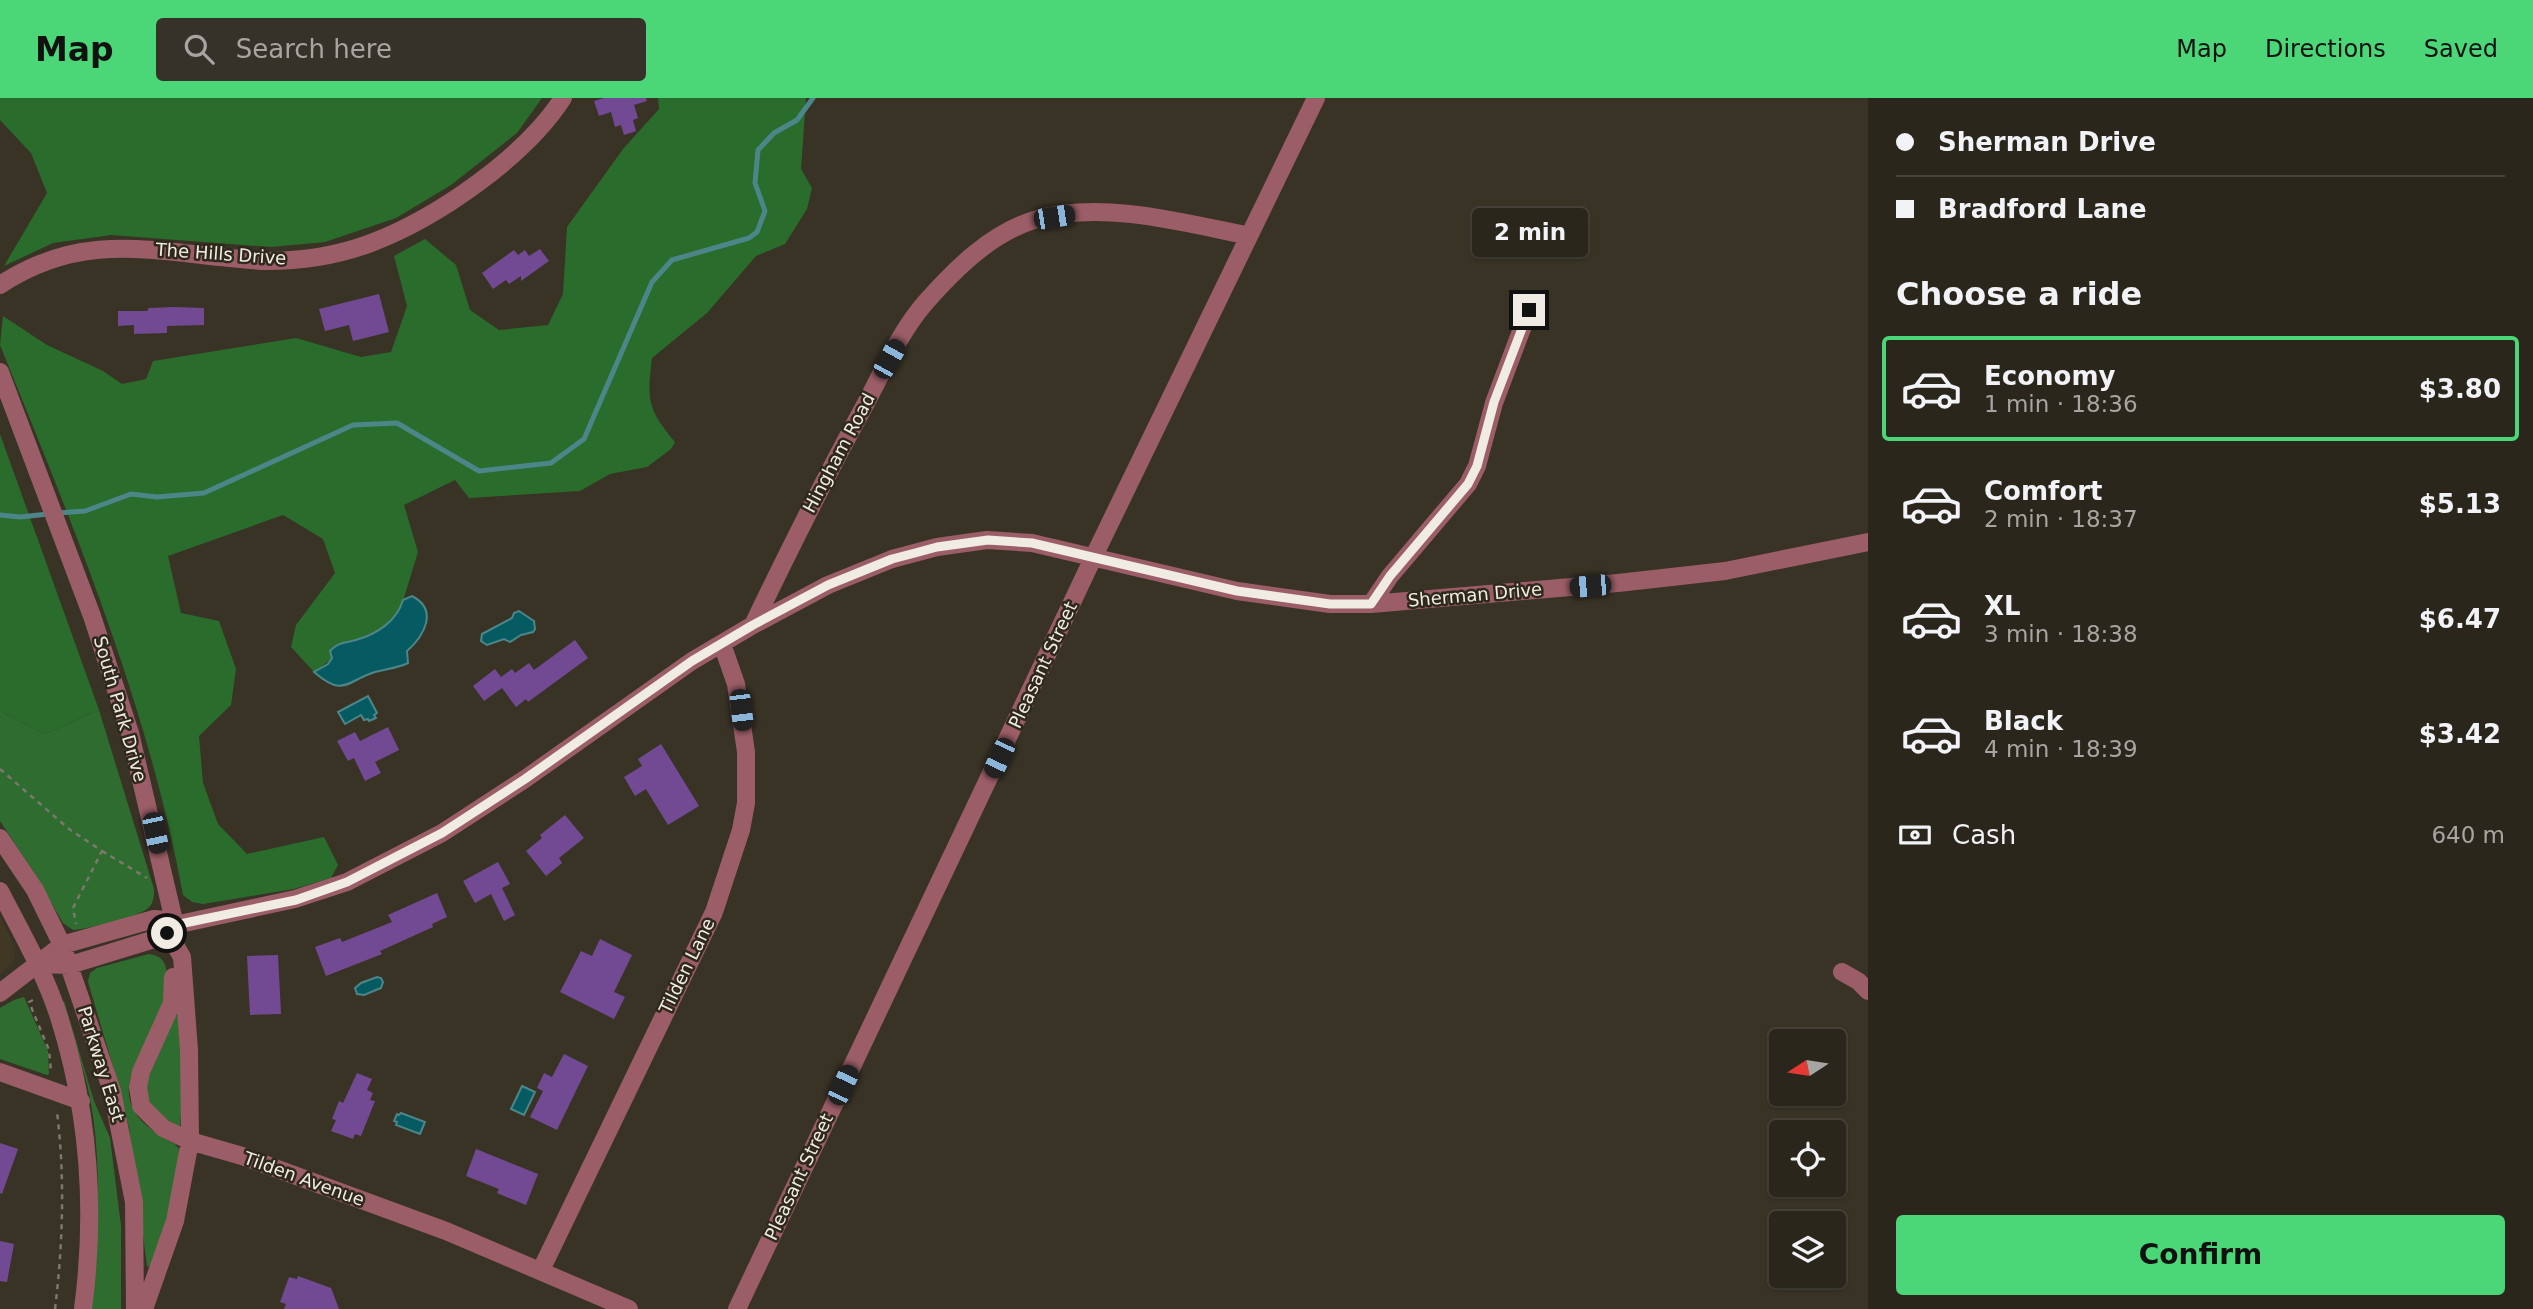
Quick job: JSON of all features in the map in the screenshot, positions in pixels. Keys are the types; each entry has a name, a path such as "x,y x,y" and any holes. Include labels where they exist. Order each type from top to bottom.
{"street":[{"name":"The Hills Drive","path":"0,285 15,275 59,256 106,247 266,261 312,258 370,243 410,226 477,183 533,138 563,98"},
{"name":"Pleasant Street","path":"737,1309 1094,556 1315,98"},
{"name":"Hingham Road","path":"753,625 820,487 901,338 925,303 983,245 1005,231 1035,220 1073,214 1112,213 1173,220 1249,236"},
{"path":"1371,604 1390,576 1468,484 1477,466 1494,402 1529,310"},
{"name":"South Park Drive","path":"0,372 92,616 130,733 175,925 176,945 182,957 189,1050 190,1141"},
{"name":"Sherman Drive","path":"38,964 70,965 158,938 175,925 296,900 347,882 442,833 525,779 692,661 753,625 828,585 892,559 937,547 988,540 1032,543 1237,591 1330,604 1371,604 1725,571 1868,541"},
{"name":"Tilden Lane","path":"541,1270 714,912 741,830 746,803 746,752 736,684 722,644"},
{"name":"Parkway East","path":"0,838 35,890 62,945 112,1091 134,1202 135,1309"},
{"name":"Parkway East","path":"0,891 38,964 59,1016 81,1101 86,1139 90,1224 83,1309"},
{"name":"Sherman Drive","path":"0,993 62,945 154,919 175,925"},
{"name":"Tilden Avenue","path":"176,945 172,959 172,1003 139,1079 138,1097 141,1106 163,1128 190,1141 242,1156 446,1231 629,1309"},
{"path":"1842,972 1868,990"},
{"path":"0,1072 81,1101"},
{"path":"144,1309 175,1221 190,1141"}],"path":[{"path":"0,769 69,829 152,880"},
{"path":"77,928 73,908 102,851"},
{"path":"33,1000 29,1002 49,1050 51,1073"},
{"path":"55,1309 63,1174 56,1101"}],"shaded area":[{"path":"0,916 15,948 14,960 0,974"}],"green space":[{"path":"0,98 542,98 517,133 451,185 396,218 325,242 271,247 111,235 53,243 4,266 47,193 31,153 0,120"},
{"path":"658,98 806,98 801,169 812,188 807,209 785,244 756,256 707,313 652,358 651,403 659,421 675,442 671,449 647,467 610,474 580,491 469,498 455,480 404,505 418,552 399,614 384,628 358,639 314,672 291,647 296,625 335,573 323,539 283,515 168,556 181,613 219,621 236,669 231,705 199,736 203,783 218,824 247,854 324,837 338,865 331,878 294,889 203,904 192,902 183,895 168,824 129,684 80,547 0,345 3,316 47,345 103,371 122,384 146,379 153,361 296,338 361,357 391,352 407,306 394,256 425,239 456,265 470,310 499,330 548,325 563,294 567,227 623,149 659,109"},
{"path":"0,434 99,710 45,734 0,711"},
{"path":"99,710 154,889 154,897 149,907 133,916 73,930 63,923 0,821 0,711 45,734"},
{"path":"149,954 157,956 164,963 168,994 138,1059 131,1077 129,1094 134,1111 149,1128 179,1149 170,1210 149,1267 129,1128 88,982 90,973 97,968"},
{"path":"24,997 48,1051 47,1075 0,1059 0,1008"},
{"path":"64,1001 94,1101 110,1138 121,1226 121,1309 89,1309 97,1225 96,1140 87,1084 62,1002"},
{"path":"179,1014 182,1095 180,1127 156,1112 146,1094 145,1086 175,1016"}],"water":[{"path":"412,596 425,608 427,616 419,638 407,651 408,663 339,686 314,672 328,664 333,648 379,630 396,614 403,600"},
{"path":"519,611 534,621 533,632 510,642 504,639 487,645 481,641 482,634 512,618 514,613"},
{"path":"368,696 377,713 374,715 376,718 364,720 361,715 345,724 338,712"},
{"path":"377,977 383,982 381,988 364,995 357,994 355,988"},
{"path":"522,1086 535,1092 524,1115 511,1109"},
{"path":"397,1114 425,1122 420,1134 396,1125 397,1122 394,1121"}],"building":[{"path":"604,98 646,98 647,101 634,105 638,118 633,120 636,131 624,135 621,125 615,127 611,112 599,116 594,101"},
{"path":"540,249 549,261 521,281 521,276 509,284 506,280 493,289 482,273 514,250 518,255 525,250 529,256"},
{"path":"379,294 389,332 353,341 349,325 325,331 319,309"},
{"path":"204,308 204,325 167,326 167,333 134,334 134,325 118,326 118,311"},
{"path":"575,640 588,658 528,702 526,699 516,707 502,688 484,701 473,686 495,669 501,677 512,669 515,673 529,663 534,670"},
{"path":"388,727 399,750 375,762 381,773 365,781 354,758 348,761 337,741 355,732 360,741"},
{"path":"661,744 699,806 668,825 646,789 635,796 624,777 642,766 638,759"},
{"path":"565,815 584,838 559,858 562,863 546,876 526,851 542,838 540,835"},
{"path":"498,862 510,884 502,888 515,915 504,921 491,894 475,903 463,881"},
{"path":"437,893 447,917 432,924 433,927 380,951 382,954 326,976 315,947 340,938 342,942 392,922 388,915"},
{"path":"600,939 632,955 614,992 625,997 614,1019 560,992 581,951 592,956"},
{"path":"278,955 281,1014 250,1015 247,956"},
{"path":"564,1054 588,1066 557,1130 530,1117 543,1091 537,1088 544,1073 552,1077"},
{"path":"357,1073 372,1079 367,1090 373,1093 370,1100 375,1101 361,1136 355,1134 353,1139 331,1131 336,1120 332,1119 339,1101 343,1103"},
{"path":"0,1143 18,1149 2,1194 0,1193"},
{"path":"476,1149 538,1174 526,1205 497,1193 499,1189 466,1176"},
{"path":"0,1241 14,1244 7,1282 0,1281"},
{"path":"298,1276 331,1288 339,1309 284,1309 286,1304 280,1302 289,1277 297,1279"}],"waterway":[{"path":"58,513 85,511 131,494 157,497 204,493 353,425 397,423 479,471 551,463 584,439 652,282 672,260 749,238 757,232 765,211 755,183 758,150 774,133 797,120 813,98"},
{"path":"0,515 20,517 48,514"}],"route":[{"path":"167,933 175,925 296,900 347,882 442,833 525,779 692,661 828,585 892,559 937,547 988,540 1032,543 1237,591 1330,604 1371,604 1390,576 1468,484 1477,466 1494,402 1529,310"}]}
